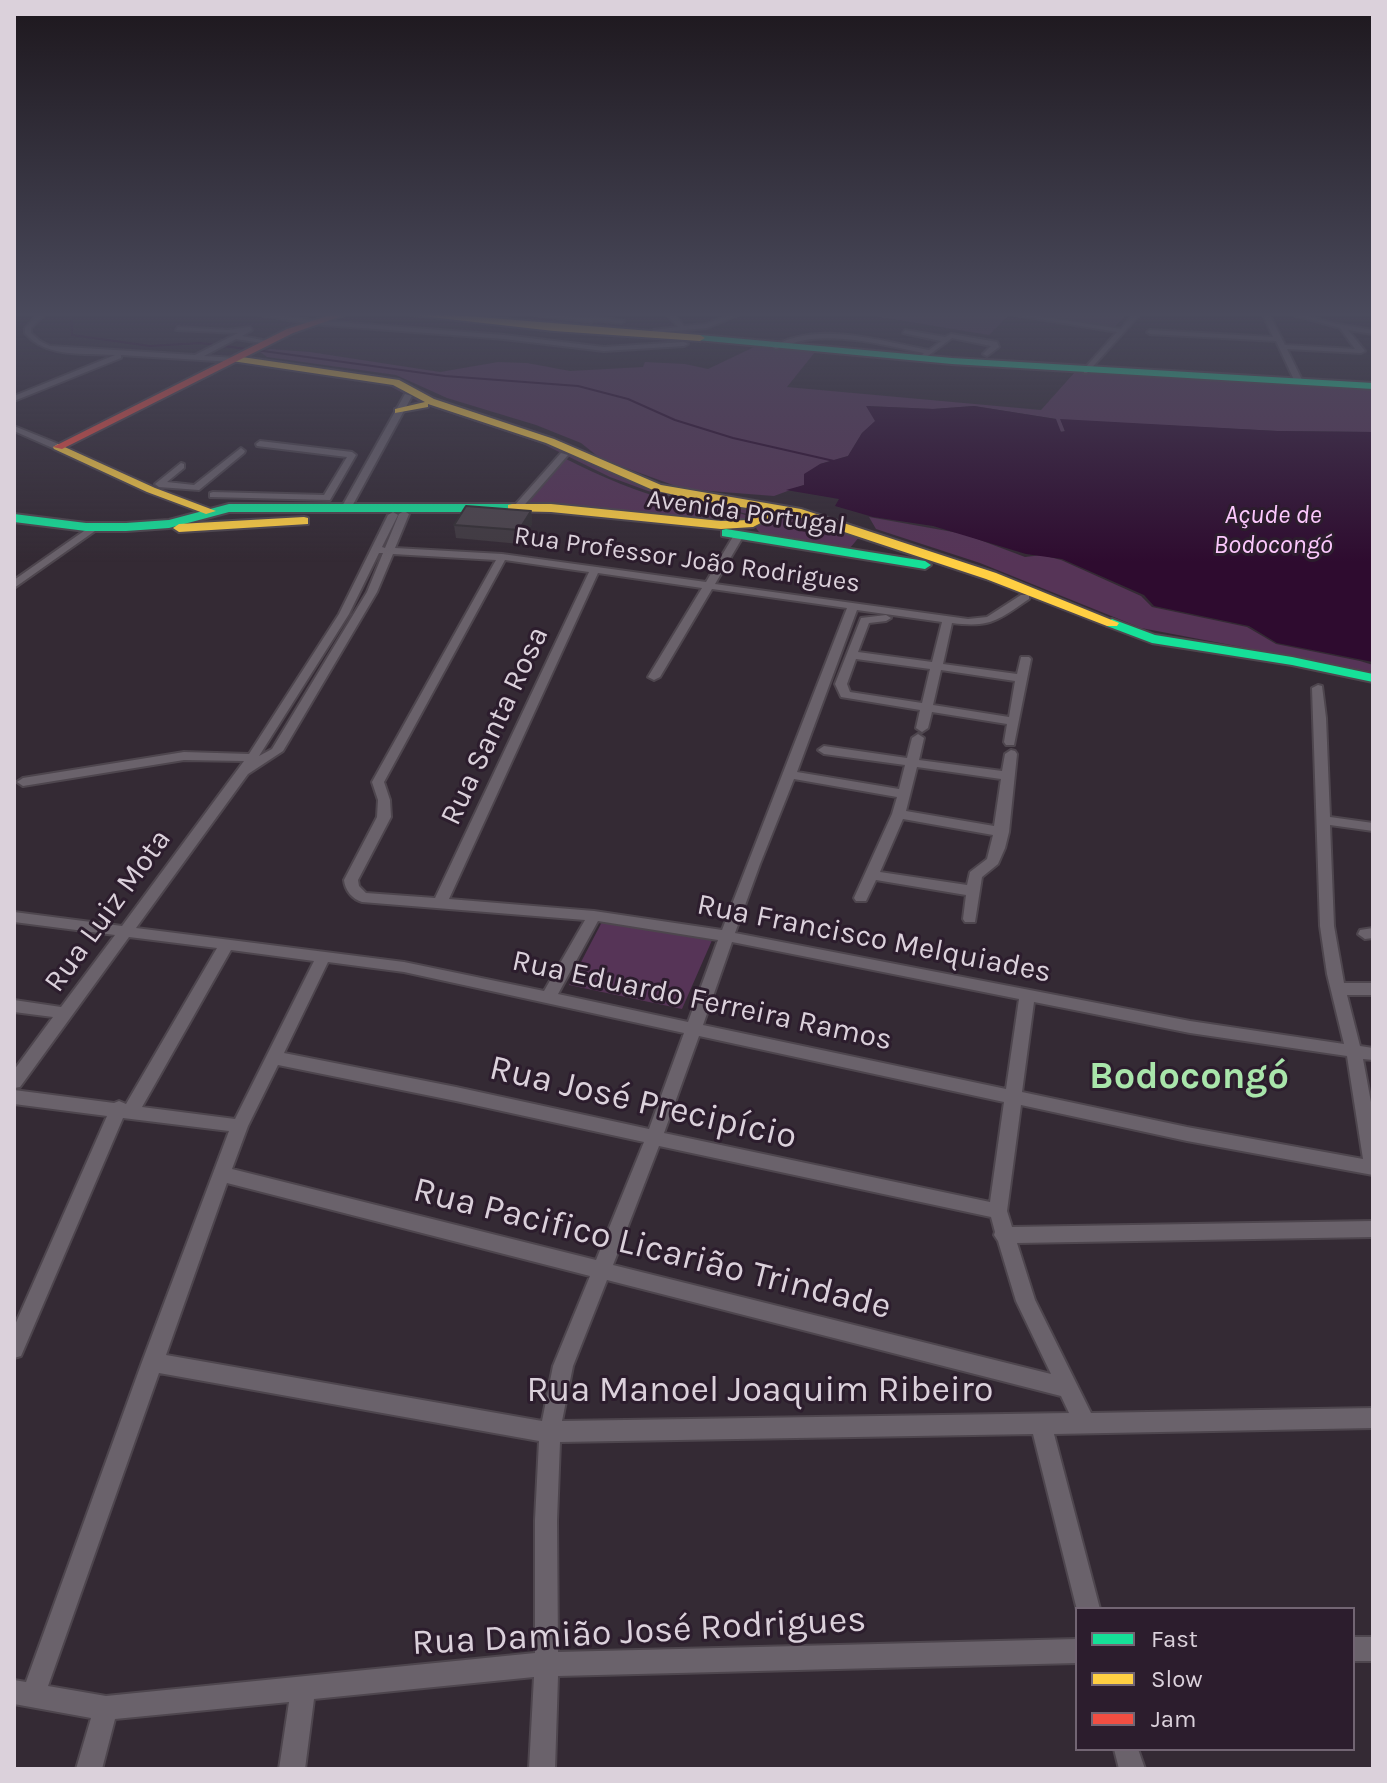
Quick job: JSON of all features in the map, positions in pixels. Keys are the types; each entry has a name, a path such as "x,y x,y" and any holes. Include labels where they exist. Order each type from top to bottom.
{"street":[{"path":"58,447 162,395"},
{"path":"396,395 410,404 564,455 638,489 685,502 734,510 752,529 711,586 654,677"},
{"path":"420,395 550,441 657,488 701,498 797,512"},
{"path":"345,510 410,404"},
{"path":"14,428 210,512 327,498 352,455 260,444"},
{"path":"155,487 198,487 241,451"},
{"path":"517,508 564,455"},
{"path":"155,487 181,466"},
{"path":"338,479 362,479"},
{"path":"263,525 275,516 276,508"},
{"name":"Avenida Portugal","path":"14,518 92,527 210,512 276,508 517,508 564,509 752,529 846,553 944,568 1145,643 1331,676 1373,688"},
{"name":"Avenida Portugal","path":"210,512 263,525 398,515 566,515 752,529 772,513 797,512 1016,585 1143,636 1373,677"},
{"name":"Rua Luiz Mota","path":"14,1082 248,764 277,751 361,613 398,515"},
{"path":"14,585 92,527"},
{"path":"846,553 861,545 867,534"},
{"name":"Rua Professor João Rodrigues","path":"384,550 502,557 975,622 990,620 1025,597"},
{"name":"Rua Francisco Melquiades","path":"502,557 378,782 384,800 384,817 351,880 352,887 362,897 594,916 685,928 1027,996 1354,1054 1373,1054"},
{"name":"Rua Santa Rosa","path":"440,903 595,570"},
{"path":"542,1769 547,1664 548,1432 563,1366 654,1138 753,864 790,775 853,605"},
{"path":"926,623 866,618 841,684 845,695 1014,721"},
{"path":"861,898 899,814 948,618"},
{"path":"853,655 1021,678"},
{"path":"970,919 975,875 993,861 1002,832 1010,748 1025,659"},
{"path":"1318,688 1324,766 1327,926 1354,1054 1373,1167"},
{"path":"824,750 1008,776"},
{"path":"23,782 184,756 248,764"},
{"path":"790,775 905,794"},
{"path":"899,814 1002,832"},
{"path":"1323,820 1373,827"},
{"path":"872,875 973,891"},
{"path":"549,996 594,916"},
{"name":"Rua Eduardo Ferreira Ramos","path":"14,917 404,967 1187,1134 1373,1167"},
{"path":"14,1349 125,1109 226,945"},
{"path":"23,1694 240,1126 324,955"},
{"path":"1338,989 1373,989"},
{"path":"1027,996 998,1211 1026,1301 1085,1423"},
{"path":"14,1006 66,1013"},
{"name":"Rua José Precipício","path":"275,1058 881,1189 998,1211"},
{"path":"14,1097 240,1126"},
{"name":"Rua Pacifico Licarião Trindade","path":"221,1174 1068,1388"},
{"path":"1003,1235 1373,1229"},
{"name":"Rua Manoel Joaquim Ribeiro","path":"152,1362 548,1432 1373,1418"},
{"path":"1041,1424 1087,1607"},
{"name":"Rua Damião José Rodrigues","path":"23,1694 106,1708 547,1664 1075,1651"},
{"path":"292,1769 303,1688"},
{"path":"89,1769 106,1708"}],"shaded area":[{"path":"407,395 415,395 550,442 635,481 776,510 756,516 648,491 610,477 543,444 425,405"},
{"path":"441,395 878,395 1041,410 1054,395 1373,395 1373,432 1277,431 1061,420 1065,432 1052,430 1056,419 974,406 933,409 867,406 876,421 862,433 848,456 820,464 804,485 774,496 684,489 601,459 581,443 536,425"},
{"path":"564,458 650,494 680,503 736,512 754,519 743,523 521,506"},
{"path":"789,514 860,536 850,548 762,536 756,528 758,523"},
{"path":"869,517 964,534 1025,557 1042,555 1061,560 1141,596 1152,607 1247,627 1276,644 1373,665 1373,672 1141,628 980,563 876,529"},
{"path":"604,918 713,938 682,1009 569,985"}],"water":[{"name":"Açude de Bodocongó","path":"866,406 933,409 974,406 1056,419 1061,432 1065,431 1060,419 1277,431 1373,432 1373,662 1277,643 1249,626 1154,606 1144,595 1062,559 1026,554 933,526 873,517 835,506 839,499 786,490 804,485 804,474 820,464 848,456 862,433 875,421"}],"building":[{"path":"466,506 531,511 519,530 454,525"}],"waterway":[{"path":"613,395 675,420 733,438 834,461"}],"traffic: fast":[{"path":"14,518 86,527 126,527 169,524 229,508 512,508"},
{"path":"726,533 925,565"},
{"path":"1112,623 1152,639 1292,661 1373,678"}],"traffic: slow":[{"path":"420,395 550,441 657,488 701,498 797,512"},
{"path":"399,411 424,405"},
{"path":"58,447 151,490 210,511"},
{"path":"512,508 551,508 721,525 753,523 772,513 797,512 991,576 1112,623"},
{"path":"179,528 304,521"}],"traffic: jam":[{"path":"58,447 162,395"}],"district":[{"name":"Bodocongó","path":"1189,1077"}]}
